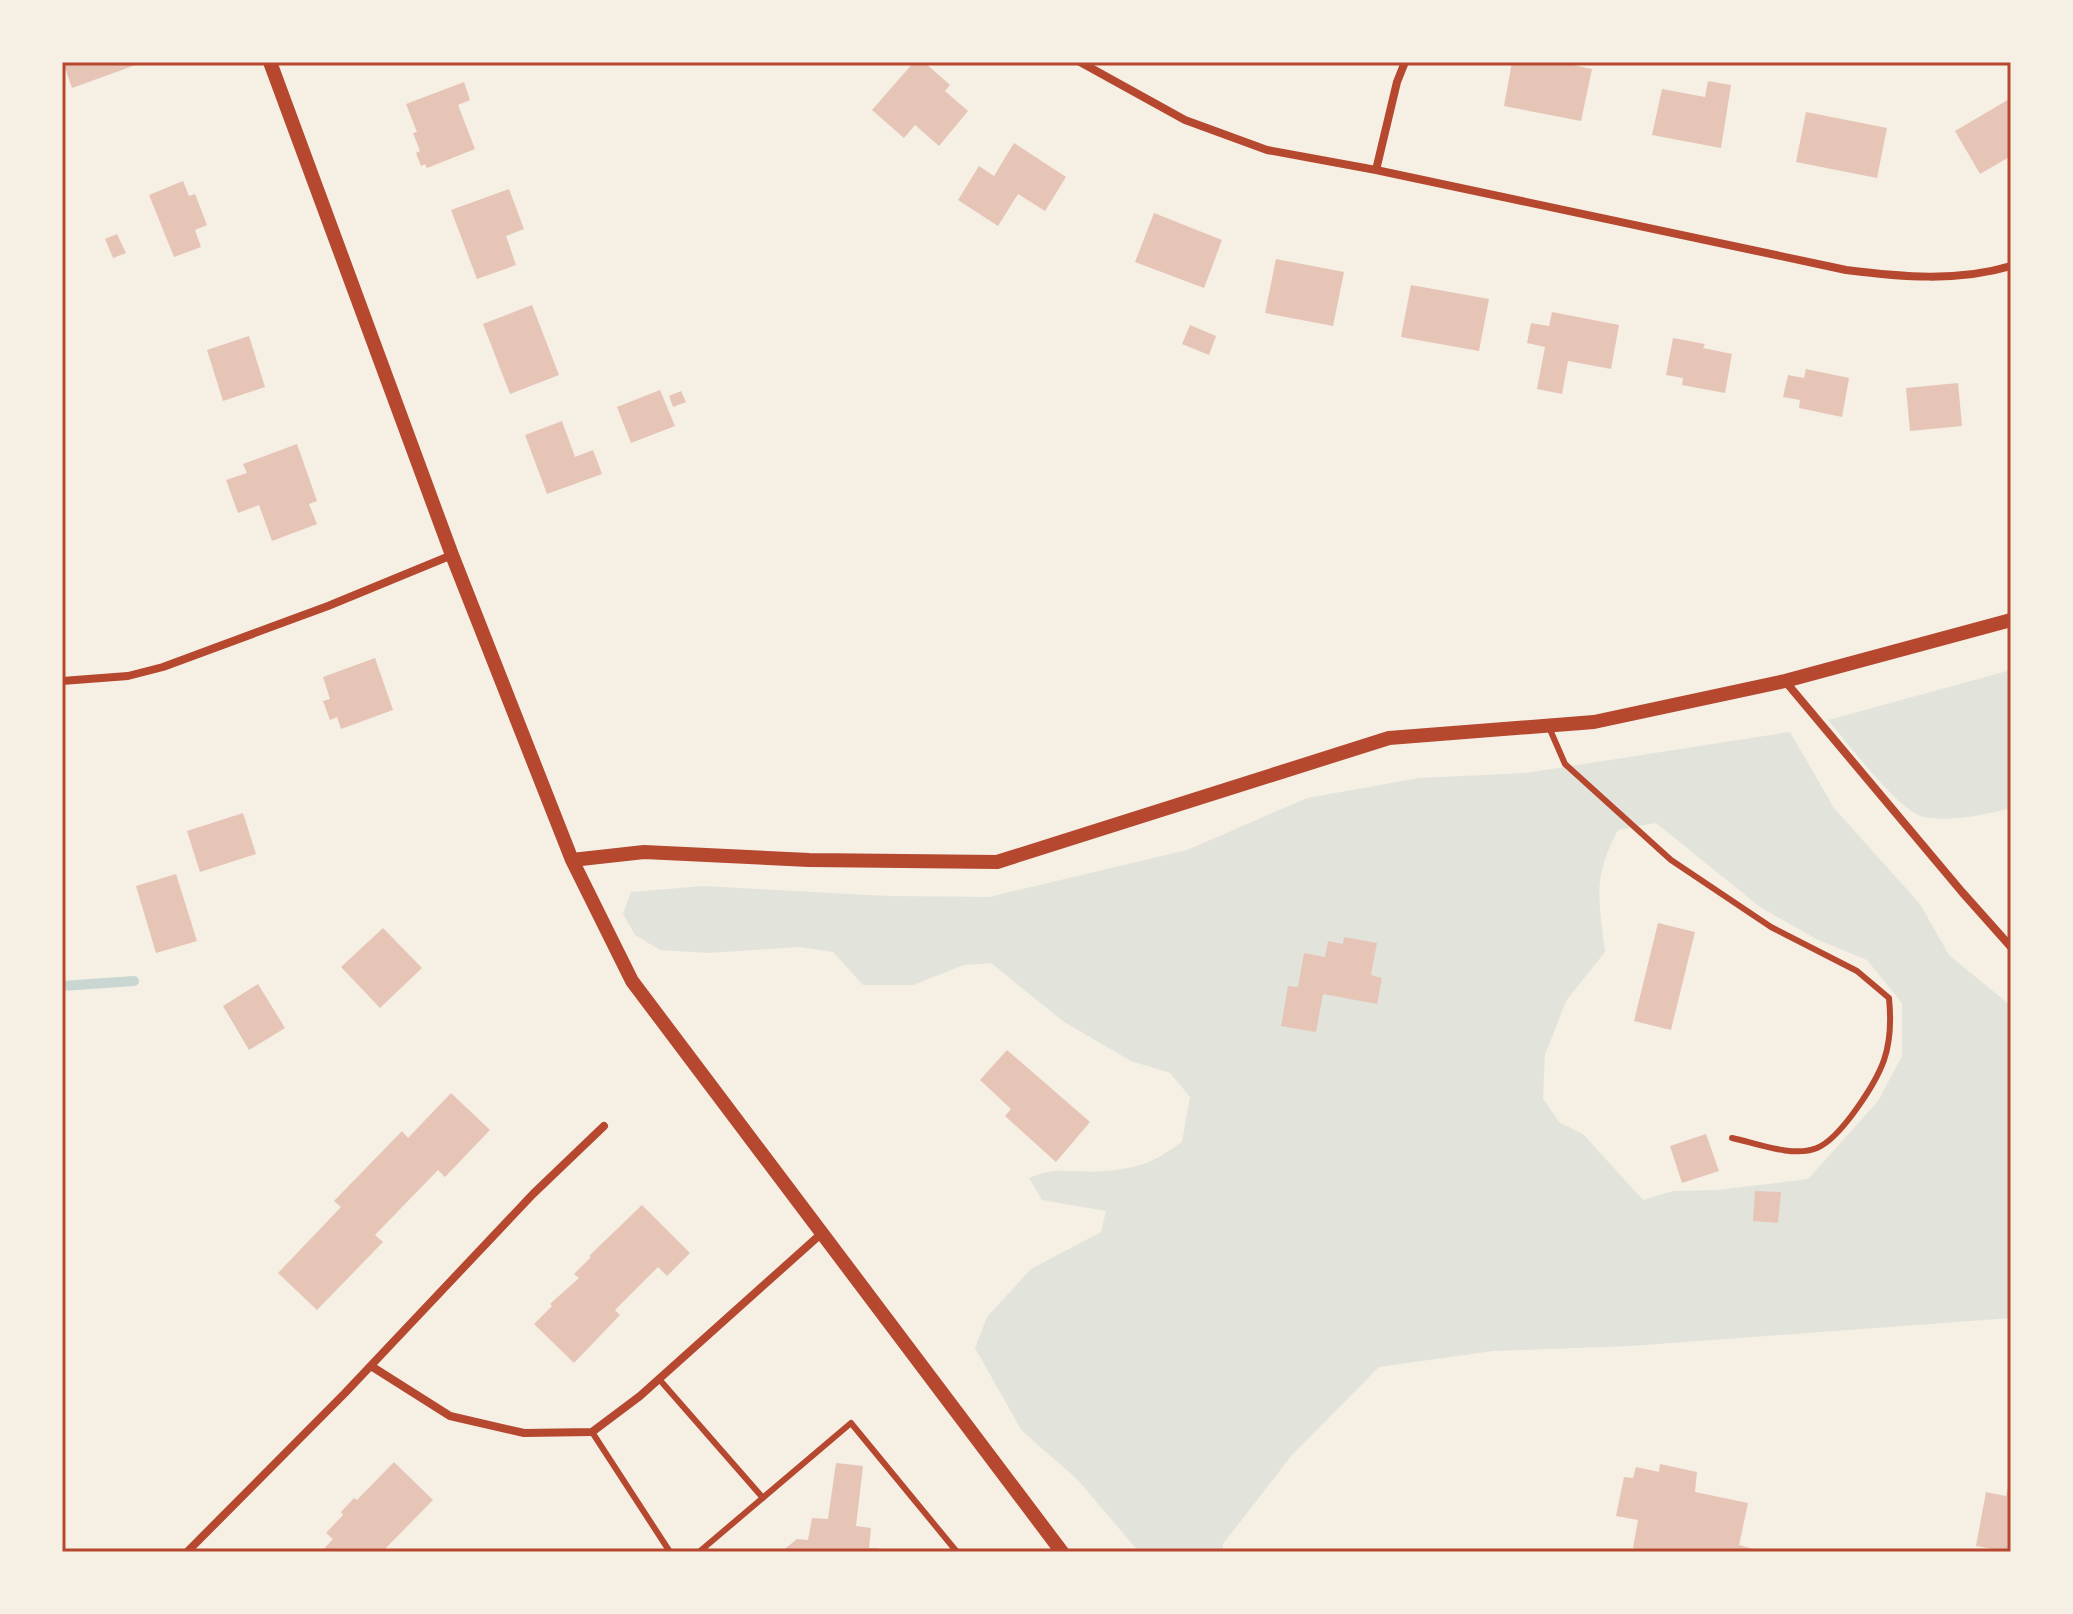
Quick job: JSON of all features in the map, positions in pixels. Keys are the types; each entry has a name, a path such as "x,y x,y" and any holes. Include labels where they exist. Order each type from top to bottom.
{"street":[{"path":"270,62 452,555 572,860 632,981 1062,1552"},
{"path":"1080,62 1185,120 1267,150 1376,170 1846,270 1953,277 1987,273 2011,266"},
{"path":"1376,170 1397,82 1405,62"},
{"path":"62,681 128,676 163,667 328,606 452,555"},
{"path":"572,860 644,852 809,860 997,862 1389,738 1594,722 1785,681 2011,620"},
{"path":"1785,681 2011,947"},
{"path":"187,1552 371,1366 533,1194 604,1126"},
{"path":"371,1366 450,1416 524,1433 592,1432 659,1379 822,1233"}],"lane":[{"path":"1548,725 1565,764 1671,860 1771,927 1857,971 1889,998 1892,1020 1884,1060 1839,1132 1817,1148 1794,1151 1732,1138"},
{"path":"659,1379 763,1498"},
{"path":"699,1552 851,1423 957,1552"},
{"path":"592,1432 670,1552"}],"shaded area":[{"path":"2011,670 2011,808 1957,818 1924,817 1914,813 1888,790 1828,720"},
{"path":"1790,732 1834,808 1920,904 1949,955 2011,1006 2011,1318 1631,1346 1493,1351 1379,1367 1292,1455 1223,1544 1223,1552 1139,1552 1077,1479 1022,1431 975,1348 987,1317 1031,1269 1101,1232 1106,1211 1042,1200 1029,1178 1058,1171 1117,1170 1155,1159 1182,1142 1190,1097 1170,1073 1131,1061 1064,1022 991,963 964,965 913,985 863,985 833,952 799,947 709,953 660,950 635,935 623,914 631,892 703,886 889,896 989,897 1187,850 1307,798 1419,778 1526,773","holes":["1656,823 1760,907 1816,939 1867,960 1902,1003 1902,1056 1878,1101 1808,1179 1717,1190 1673,1191 1643,1200 1583,1134 1559,1122 1543,1098 1545,1055 1566,1001 1605,952 1600,890 1604,862 1618,830"]}],"building":[{"path":"63,62 144,62 72,88"},
{"path":"914,62 924,62 950,85 945,91 968,111 939,146 915,125 904,138 872,110"},
{"path":"1512,62 1558,62 1592,69 1581,121 1504,106"},
{"path":"1708,81 1731,85 1721,148 1652,135 1662,89 1705,97"},
{"path":"464,82 470,100 458,105 475,149 427,168 425,164 421,166 416,153 420,151 413,133 417,132 406,104"},
{"path":"2011,98 2011,156 1980,174 1955,131"},
{"path":"1806,112 1887,128 1877,178 1796,162"},
{"path":"1014,143 1066,177 1045,211 1018,194 998,226 958,200 979,166 994,176"},
{"path":"183,181 189,196 195,194 207,225 195,230 201,247 174,257 149,195"},
{"path":"509,189 524,229 506,236 516,265 477,279 451,210"},
{"path":"1154,213 1222,240 1204,288 1135,262"},
{"path":"117,234 126,253 113,258 105,239"},
{"path":"1276,259 1344,272 1333,326 1265,313"},
{"path":"1411,285 1489,299 1479,351 1401,337"},
{"path":"532,305 559,375 510,394 483,324"},
{"path":"1552,312 1619,325 1611,369 1568,361 1562,394 1537,389 1545,347 1527,343 1531,323 1549,326"},
{"path":"1190,325 1216,336 1209,355 1182,344"},
{"path":"249,336 265,387 223,401 207,350"},
{"path":"1673,338 1705,344 1703,348 1732,354 1725,393 1682,385 1683,378 1666,375"},
{"path":"1806,369 1849,378 1842,417 1799,408 1800,400 1783,397 1788,375 1804,378"},
{"path":"1958,383 1962,426 1910,431 1906,388"},
{"path":"660,390 675,426 631,443 617,407"},
{"path":"681,391 686,402 673,407 669,396"},
{"path":"562,421 575,457 593,450 602,474 547,494 525,435"},
{"path":"297,444 317,501 309,504 317,524 272,541 259,505 238,513 226,480 247,473 243,464"},
{"path":"375,658 393,710 341,729 337,717 330,720 323,701 330,699 323,677"},
{"path":"243,813 256,854 200,872 187,831"},
{"path":"176,874 197,941 156,953 136,886"},
{"path":"1658,923 1695,932 1671,1030 1634,1021"},
{"path":"383,928 422,968 380,1008 341,967"},
{"path":"1344,937 1377,943 1371,975 1382,978 1377,1004 1323,994 1316,1032 1281,1026 1288,986 1298,987 1304,953 1325,957 1328,941 1343,944"},
{"path":"258,984 285,1028 249,1050 223,1006"},
{"path":"1007,1050 1090,1122 1056,1162 1005,1116 1011,1109 980,1080"},
{"path":"451,1093 490,1130 445,1177 438,1170 375,1235 383,1242 317,1310 278,1273 341,1207 334,1201 402,1131 408,1138"},
{"path":"1706,1134 1719,1171 1682,1183 1670,1146"},
{"path":"1755,1191 1781,1192 1778,1223 1753,1221"},
{"path":"642,1205 690,1253 667,1276 658,1267 615,1310 620,1315 574,1363 534,1324 552,1306 550,1304 579,1278 574,1274 589,1256"},
{"path":"394,1462 433,1500 382,1552 321,1552 333,1539 326,1533 343,1515 341,1512"},
{"path":"836,1463 863,1466 856,1526 871,1528 869,1548 877,1548 880,1552 781,1552 797,1539 808,1540 812,1518 828,1519"},
{"path":"1660,1464 1697,1472 1695,1492 1748,1503 1739,1545 1764,1552 1653,1552 1633,1548 1638,1520 1616,1516 1624,1477 1633,1478 1636,1467 1659,1472"},
{"path":"2010,1477 2011,1552 1976,1546 1986,1492 2006,1496"}],"waterway":[{"path":"62,986 134,981"}]}
